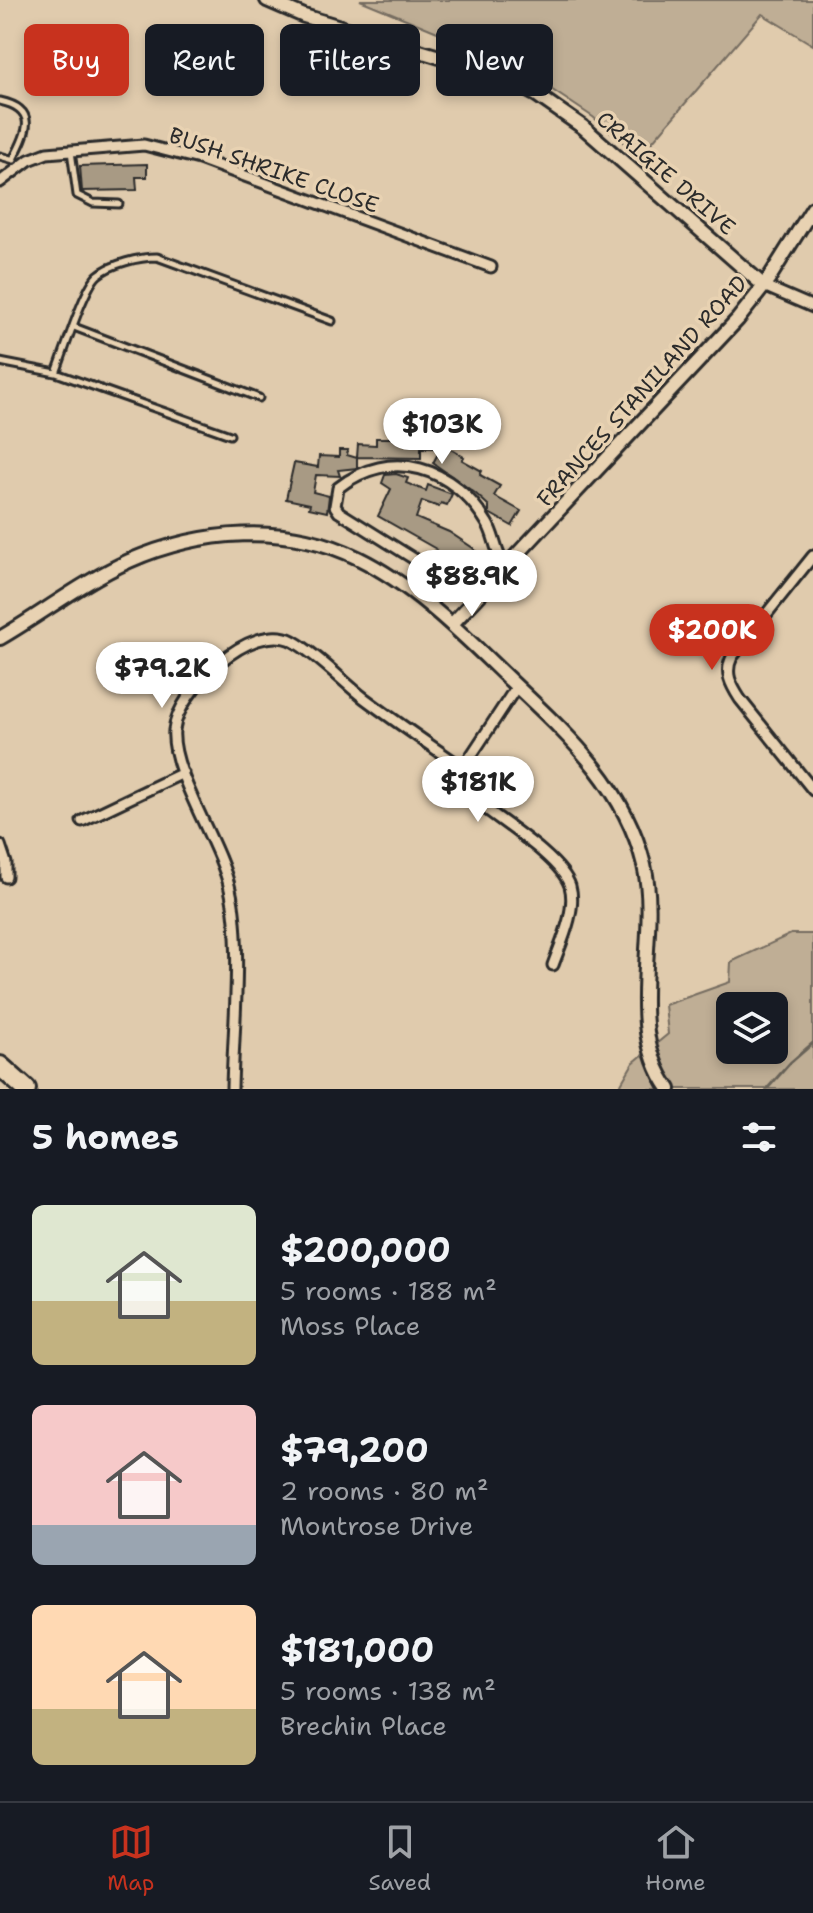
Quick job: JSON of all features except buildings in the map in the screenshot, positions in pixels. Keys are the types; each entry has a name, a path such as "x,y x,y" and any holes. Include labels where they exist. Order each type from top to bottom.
{"highway":[{"path":"0,1066 26,1089"}],"street":[{"name":"CRAIGIE DRIVE","path":"267,0 331,24 476,67 527,89 583,127 764,286"},
{"name":"BUSH SHRIKE CLOSE","path":"0,182 16,163 47,153 144,145 173,150 491,267"},
{"name":"FRANCES STANILAND ROAD","path":"452,624 504,564 727,331 764,286 813,208"},
{"path":"764,286 813,307"},
{"path":"401,465 421,467 442,478 472,504 487,522 504,564 474,578 451,582 339,512 335,506 338,488 373,470 401,465"},
{"path":"0,638 128,561 173,545 231,534 292,538 356,557 387,575 452,624 517,686 590,760 626,812 645,867 645,1009 652,1054 669,1089"},
{"path":"813,556 732,657 728,670 731,684 740,699 813,790"},
{"path":"232,1089 235,964 231,893 212,835 174,749 174,726 178,714 211,669 248,642 273,637 291,640 367,700 463,768"},
{"path":"517,686 463,768 466,786 477,802 553,863 570,886 569,918 553,965"},
{"path":"82,821 183,773"},
{"path":"0,845 6,863 6,877"}],"lane":[{"path":"0,101 22,109 27,126 16,163 0,156"},
{"path":"71,150 76,191 80,199 100,204 119,204"},
{"path":"56,373 96,276 112,267 148,257 157,257 332,321"},
{"path":"74,327 259,398"},
{"path":"0,362 56,373 230,435"}],"shaded area":[{"path":"360,0 813,0 813,45 762,14 640,156 593,117 553,90 553,24 436,24 436,31"},
{"path":"791,934 813,934 813,1089 618,1089 633,1063 668,1034 665,1005 730,982 731,962"}],"waterway":[{"path":"767,1089 813,1043"}]}
